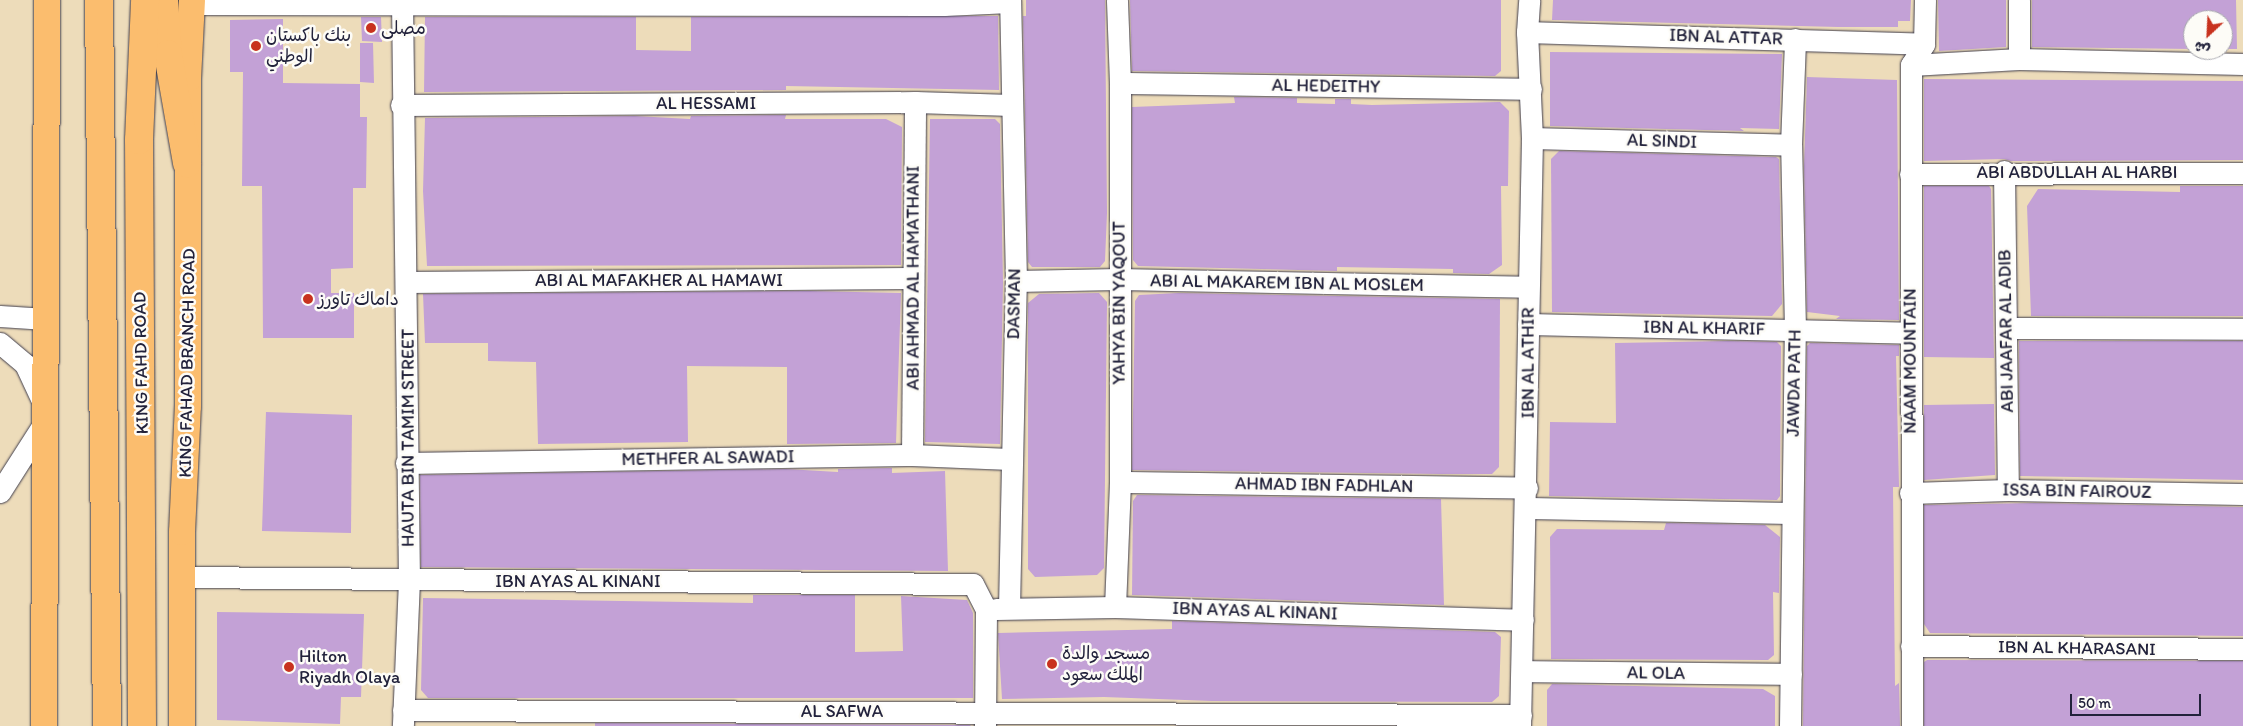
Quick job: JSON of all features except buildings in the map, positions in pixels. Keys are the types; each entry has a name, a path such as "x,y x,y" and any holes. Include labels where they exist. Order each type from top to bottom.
{"highway":[{"name":"KING FAHD ROAD","path":"99,0 107,726"},
{"name":"KING FAHD ROAD","path":"142,726 138,140 145,0"},
{"path":"164,0 168,54 187,163"}],"main road":[{"path":"44,726 47,0"},
{"name":"KING FAHAD BRANCH ROAD","path":"182,726 182,577 188,406 190,212 187,163 192,2"}],"street":[{"name":"YAHYA BIN YAQOUT","path":"1115,607 1120,482 1118,280 1120,83 1117,0"},
{"name":"IBN AL ATHIR","path":"1520,720 1527,498 1528,287 1532,138 1527,32 1529,0"},
{"path":"1911,65 1924,44 1925,0"},
{"path":"2019,0 2019,59"},
{"path":"192,2 944,3 1010,1"},
{"name":"DASMAN","path":"1009,608 1010,459 1016,281 1010,1"},
{"name":"HAUTA BIN TAMIM STREET","path":"402,2 401,105 407,282 406,463 409,580 403,718"},
{"name":"IBN AL ATTAR","path":"1527,32 1924,44"},
{"name":"JAWDA PATH","path":"1790,726 1796,330 1791,145 1796,39"},
{"path":"1911,65 2019,59 2243,64"},
{"name":"NAAM MOUNTAIN","path":"1911,65 1910,493 1912,726"},
{"name":"AL HEDEITHY","path":"1120,83 1531,89"},
{"name":"AL HESSAMI","path":"401,105 915,102 1011,105"},
{"name":"ABI AHMAD AL HAMATHANI","path":"912,455 911,278 915,102"},
{"name":"AL SINDI","path":"1532,138 1791,145"},
{"name":"ABI ABDULLAH AL HARBI","path":"1910,174 2004,171 2243,173"},
{"name":"ABI JAAFAR AL ADIB","path":"2004,171 2008,490"},
{"name":"ABI AL MAFAKHER AL HAMAWI","path":"407,282 911,278"},
{"name":"ABI AL MAKAREM IBN AL MOSLEM","path":"1016,281 1118,280 1528,287"},
{"path":"0,316 46,319"},
{"name":"IBN AL KHARIF","path":"1528,324 1910,333"},
{"path":"2006,328 2243,329"},
{"path":"0,343 25,364 44,414 0,492"},
{"name":"METHFER AL SAWADI","path":"406,463 912,455 1010,459"},
{"name":"AHMAD IBN FADHLAN","path":"1120,482 1527,498 1792,513"},
{"name":"ISSA BIN FAIROUZ","path":"1910,493 2008,490 2243,494"},
{"name":"IBN AYAS AL KINANI","path":"182,577 974,584 986,610 1115,607 1523,620"},
{"path":"985,719 986,610"},
{"name":"IBN AL KHARASANI","path":"1911,646 2243,649"},
{"name":"AL OLA","path":"1522,671 1791,674"},
{"name":"AL SAFWA","path":"403,718 1520,720"}],"place":[{"name":"مصلى","path":"371,28"},
{"name":"بنك باكستان الوطني","path":"256,46"},
{"name":"داماك تاورز","path":"308,299"},
{"name":"مسجد والدة الملك سعود","path":"1052,664"},
{"name":"Hilton Riyadh Olaya","path":"289,667"}]}
